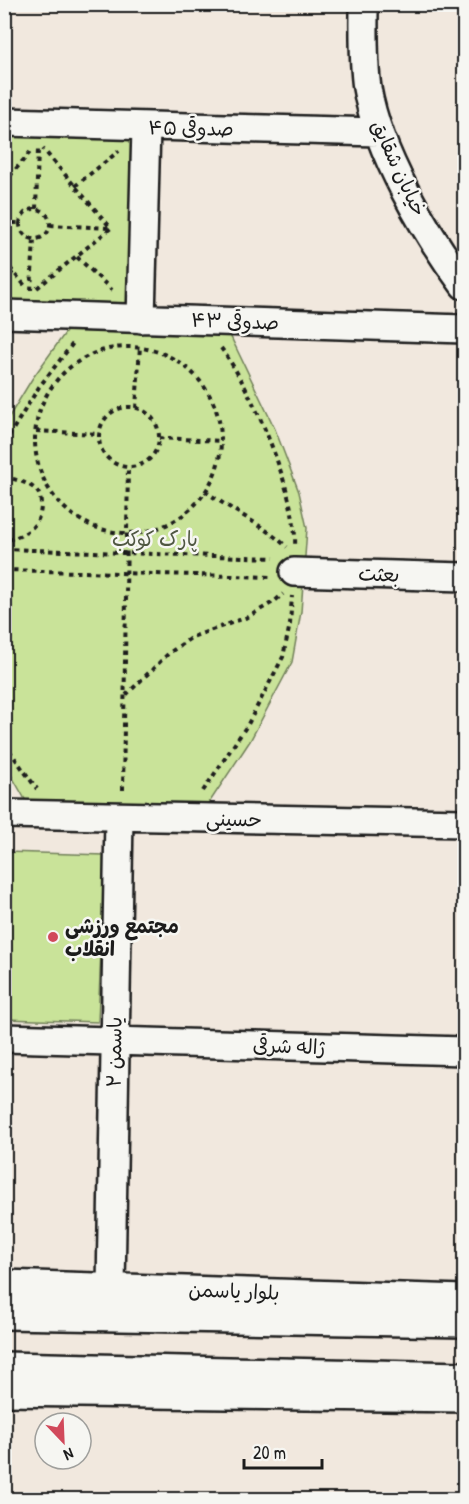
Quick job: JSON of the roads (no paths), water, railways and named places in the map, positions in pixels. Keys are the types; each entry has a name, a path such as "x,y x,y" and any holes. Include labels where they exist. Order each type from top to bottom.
{"main road":[{"path":"4,1312 465,1320"},
{"path":"4,1369 465,1378"}],"street":[{"name":"خیابان شقایق","path":"364,4 367,88 378,132 418,214 465,285"},
{"name":"صدوقی ۴۵","path":"4,122 378,132"},
{"path":"135,330 144,231 147,127"},
{"name":"صدوقی ۴۳","path":"4,314 135,330 465,329"},
{"name":"بعثت","path":"293,569 465,577"},
{"name":"حسینی","path":"4,814 116,805 465,823"},
{"name":"یاسمن ۲","path":"111,1287 116,805"},
{"name":"ژاله شرقی","path":"4,1038 465,1052"},
{"name":"بلوار یاسمن","path":"4,1284 465,1299"},
{"path":"4,1392 465,1398"}],"place":[{"name":"مجتمع ورزشی انقلاب","path":"53,937"}],"park label":[{"name":"پارک کوکب","path":"155,539"}]}
